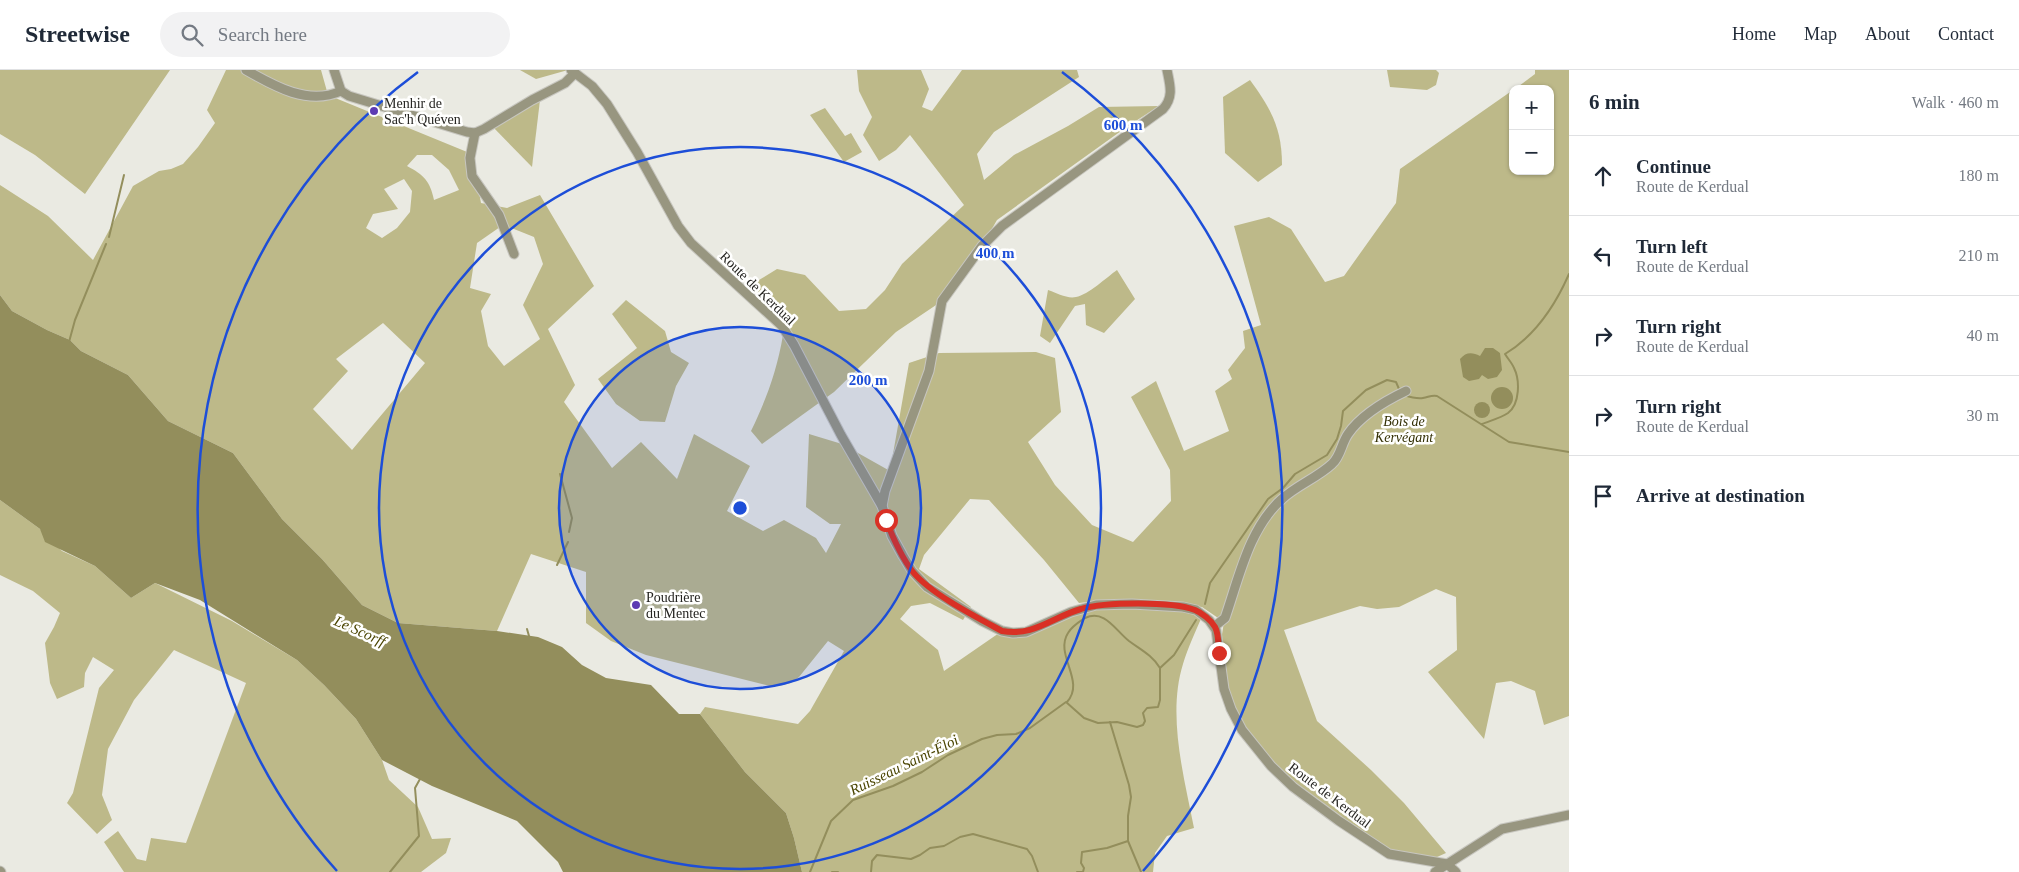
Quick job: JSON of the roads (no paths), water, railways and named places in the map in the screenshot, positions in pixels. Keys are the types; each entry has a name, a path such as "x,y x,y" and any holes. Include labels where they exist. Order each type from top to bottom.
{"street":[{"path":"246,70 281,89 296,94 312,96 341,91"},
{"path":"334,70 341,91 349,96 475,133 484,130 532,100 565,83 573,72"},
{"path":"882,506 885,491 929,371 939,310 944,296 982,246 1002,226 1163,109 1169,102 1171,95 1167,70"},
{"name":"Route de Kerdual","path":"573,72 592,86 607,104 637,152 678,226 691,243 782,326 882,506 892,536 902,556 912,571 927,587 1002,631 1013,633 1026,632 1071,612 1096,605 1132,604 1183,607 1196,610 1215,626 1224,689 1231,709 1242,730 1271,766 1293,787 1339,821 1389,854 1447,864"},
{"path":"475,133 469,166 472,176 499,215 514,254"},
{"path":"1215,626 1225,618 1253,538 1268,513 1282,498 1332,465 1337,459 1348,434 1356,425 1376,408 1406,391"},
{"path":"1435,872 1502,829 1569,815"},
{"path":"1447,864 1456,872"}],"water":[{"name":"Le Scorff","path":"0,295 12,311 70,340 81,351 128,375 168,421 233,453 282,519 322,559 362,605 398,623 497,631 538,637 562,647 582,665 606,678 651,685 679,714 700,714 745,772 786,813 802,872 563,872 558,862 517,821 432,786 382,760 356,719 297,660 200,600 155,583 131,598 95,566 45,542 40,529 0,500"},
{"path":"1485,348 1493,348 1500,353 1502,370 1497,377 1488,379 1482,375 1479,379 1469,381 1463,377 1460,359 1469,353 1480,356"},
{"path":"1502,387 1510,390 1513,398 1510,406 1502,409 1494,406 1491,398 1494,390"},
{"path":"1482,402 1490,410 1482,418 1474,410"}],"waterway":[{"path":"109,237 124,175"},
{"path":"69,342 75,320 106,244"},
{"path":"1482,424 1508,413 1515,404 1518,392 1516,373 1505,354 1516,347 1535,329 1551,309 1569,274"},
{"name":"Ruisseau Saint-Éloi","path":"1205,604 1210,583 1268,499 1283,488 1295,474 1327,455 1337,439 1343,411 1366,390 1387,380 1396,382 1399,389"},
{"name":"Ruisseau Saint-Éloi","path":"1404,395 1418,398 1437,396 1509,442 1569,452"},
{"path":"560,474 572,518 569,532"},
{"path":"557,565 568,542"},
{"name":"Ruisseau Saint-Éloi","path":"1067,702 1072,694 1073,685 1065,650 1065,641 1072,628 1085,618 1092,616 1104,618 1129,641 1150,656 1160,668"},
{"name":"Ruisseau Saint-Éloi","path":"810,872 831,821 853,800 893,786 922,772 948,755 982,739 997,735 1016,734 1030,728 1066,702 1084,718 1098,723 1117,722 1137,727 1143,725 1145,721 1143,713 1147,708 1158,707 1160,700 1160,668 1174,655 1196,620"},
{"path":"527,629 529,636"},
{"path":"1110,722 1131,797 1128,816 1128,841 1141,872"},
{"path":"390,872 419,836 415,788 420,779"},
{"path":"871,872 872,861 877,855 911,859 930,848 944,846 960,837 973,834 1027,849 1038,872"},
{"path":"1077,872 1083,872 1084,868 1081,863 1082,852 1107,848 1128,841"},
{"path":"832,872 838,872"}],"place":[{"name":"Menhir de Sac'h Quéven","path":"374,111"},
{"name":"Poudrière du Mentec","path":"636,605"}],"park label":[{"name":"Bois de Kervégant","path":"1404,430"}]}
